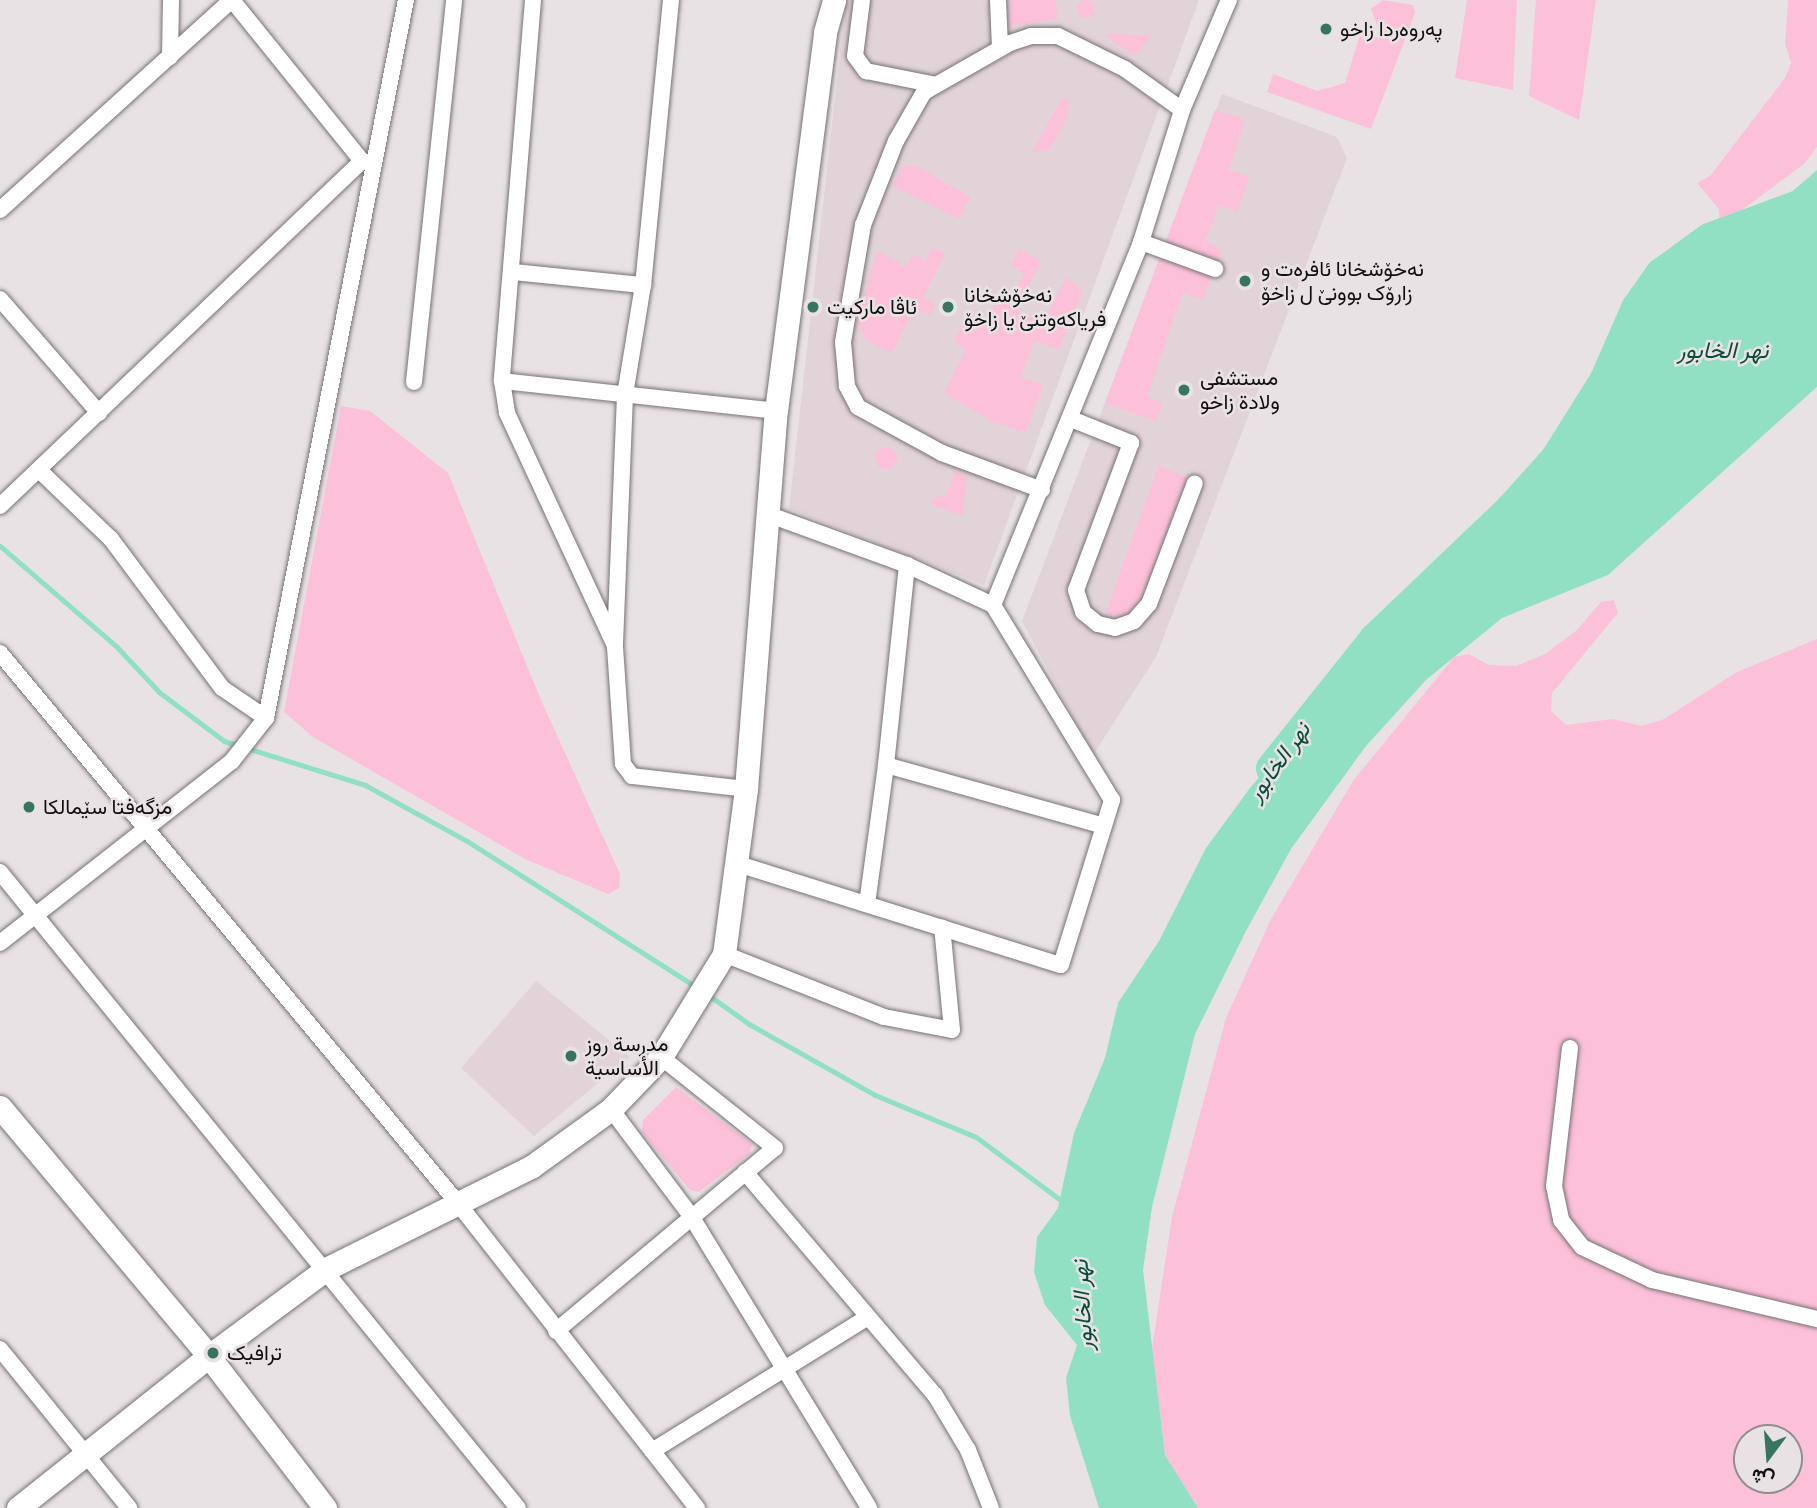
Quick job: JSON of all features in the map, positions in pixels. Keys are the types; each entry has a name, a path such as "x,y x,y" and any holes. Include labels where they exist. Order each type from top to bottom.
{"street":[{"path":"170,57 172,0"},
{"path":"0,210 232,0 368,163"},
{"path":"0,943 232,761 263,724 368,163 406,0"},
{"path":"414,382 454,0"},
{"path":"533,0 514,272 502,382 507,413 615,648"},
{"path":"671,0 643,285 625,395 615,648 627,774 746,789"},
{"path":"820,0 825,32"},
{"path":"18,1508 209,1356 326,1269 531,1167 611,1109 665,1050 724,954 746,789 776,411 825,32 834,0"},
{"path":"862,0 855,55 866,71 936,85"},
{"path":"998,0 1000,48"},
{"path":"993,605 1141,242 1182,110 1229,0"},
{"path":"1042,490 942,453 884,424 858,407 847,386 843,342 860,235 909,114 924,92 1000,48 1031,36 1058,36 1125,69 1182,110"},
{"path":"0,506 368,163"},
{"path":"1141,242 1214,269"},
{"path":"514,272 643,285"},
{"path":"0,299 99,413"},
{"path":"502,382 776,411"},
{"path":"1071,419 1130,443 1076,590 1083,612 1098,624 1115,628 1134,621 1149,604 1195,483"},
{"path":"39,470 111,539 222,688 263,724"},
{"path":"738,864 1062,965 1112,800 993,605 907,565 767,514"},
{"path":"867,904 886,765 907,565"},
{"path":"0,653 149,827 457,1202 697,1508"},
{"path":"886,765 1104,826"},
{"path":"0,872 518,1508"},
{"path":"724,954 884,1017 952,1030 942,927"},
{"path":"1570,1048 1554,1186 1561,1220 1582,1247 1652,1280 1817,1318"},
{"path":"556,1331 775,1148 665,1050"},
{"path":"0,1107 209,1356 325,1508"},
{"path":"611,1109 691,1216 869,1508"},
{"path":"745,1172 935,1395 968,1450 991,1508"},
{"path":"652,1451 868,1317"},
{"path":"0,1349 129,1508"}],"shaded area":[{"name":"نه‌خۆشخانا فرياكه‌وتنێ يا زاخۆ","path":"846,0 1199,0 984,585 789,509"},
{"path":"1009,0 1056,0 1057,19 1009,26"},
{"path":"1086,0 1092,3 1095,9 1092,15 1086,18 1080,15 1077,9 1080,3"},
{"path":"1383,0 1413,5 1415,13 1371,129 1267,92 1273,74 1317,91 1345,83 1359,38 1364,32 1370,40 1381,35 1371,9"},
{"path":"1467,0 1517,0 1513,90 1455,78"},
{"path":"1536,0 1596,0 1579,120 1529,96"},
{"path":"1788,0 1817,0 1817,147 1804,164 1720,226 1719,209 1697,183 1710,176 1785,78 1791,63 1785,43"},
{"path":"1109,33 1150,36 1136,56 1107,37"},
{"name":"مستشفى ولادة زاخو","path":"1222,94 1337,137 1347,158 1156,657 1093,755 1022,621"},
{"path":"1062,98 1069,100 1068,117 1048,151 1032,152"},
{"path":"1215,110 1245,120 1229,170 1249,177 1238,212 1219,205 1205,241 1222,249 1203,300 1183,293 1147,397 1163,403 1156,421 1105,403"},
{"path":"903,165 916,166 971,197 959,219 893,186"},
{"path":"932,247 945,254 923,298 935,304 930,315 915,308 892,353 866,340 857,322 877,251 906,266 913,254 925,261"},
{"path":"1019,249 1041,261 1017,311 1043,323 1066,277 1083,291 1059,349 1034,341 1021,377 1043,385 1026,431 993,422 944,393 966,349 954,342 966,317 984,325 1001,290 1013,295 1024,273 1011,266"},
{"path":"341,406 370,411 448,473 541,700 620,874 619,888 608,894 525,859 313,737 284,712"},
{"path":"886,447 894,450 897,458 894,466 886,469 878,466 875,458 878,450"},
{"path":"1159,465 1187,478 1143,600 1129,615 1109,615 1106,612"},
{"path":"955,471 967,478 962,516 931,504 934,498 946,495"},
{"path":"1614,600 1618,613 1552,693 1551,711 1566,725 1613,719 1642,726 1664,719 1737,672 1817,639 1817,1508 1198,1508 1165,1455 1152,1348 1172,1217 1226,1018 1271,919 1353,781 1454,657 1469,654 1489,665 1516,666 1545,654 1577,630 1601,602"},
{"path":"536,981 630,1057 534,1136 461,1068"},
{"path":"676,1087 752,1144 749,1154 699,1192 690,1190 642,1132 643,1120"}],"water":[{"name":"نهر الخابور","path":"1817,170 1817,387 1608,575 1502,618 1426,680 1366,746 1291,849 1246,931 1195,1034 1152,1207 1143,1270 1165,1455 1198,1508 1099,1508 1070,1416 1066,1378 1077,1345 1045,1305 1034,1272 1037,1237 1058,1208 1074,1133 1105,1058 1118,1003 1159,941 1206,848 1250,788 1335,688 1418,610 1513,510 1578,429 1653,288 1743,234"}],"waterway":[{"name":"نهر الخابور","path":"1272,768 1375,639 1511,509 1556,459 1605,381 1637,308 1661,274 1709,239 1817,199"},
{"path":"0,546 116,646 159,692 224,741 365,785 467,841 696,987"},
{"path":"707,994 749,1024 875,1095 976,1137 1066,1204"}],"place":[{"name":"په‌روه‌ردا زاخو","path":"1326,29"},
{"name":"نەخۆشخانا ئافرەت و زارۆک بوونێ ل زاخۆ","path":"1245,281"},
{"name":"ئاڤا ماركيت","path":"813,307"},
{"name":"نه‌خۆشخانا فرياكه‌وتنێ يا زاخۆ","path":"948,307"},
{"name":"مستشفى ولادة زاخو","path":"1184,390"},
{"name":"مزگەفتا سێمالکا","path":"29,807"},
{"name":"مدرسة روز الأساسية","path":"571,1056"},
{"name":"ترافیک","path":"213,1353"}]}
